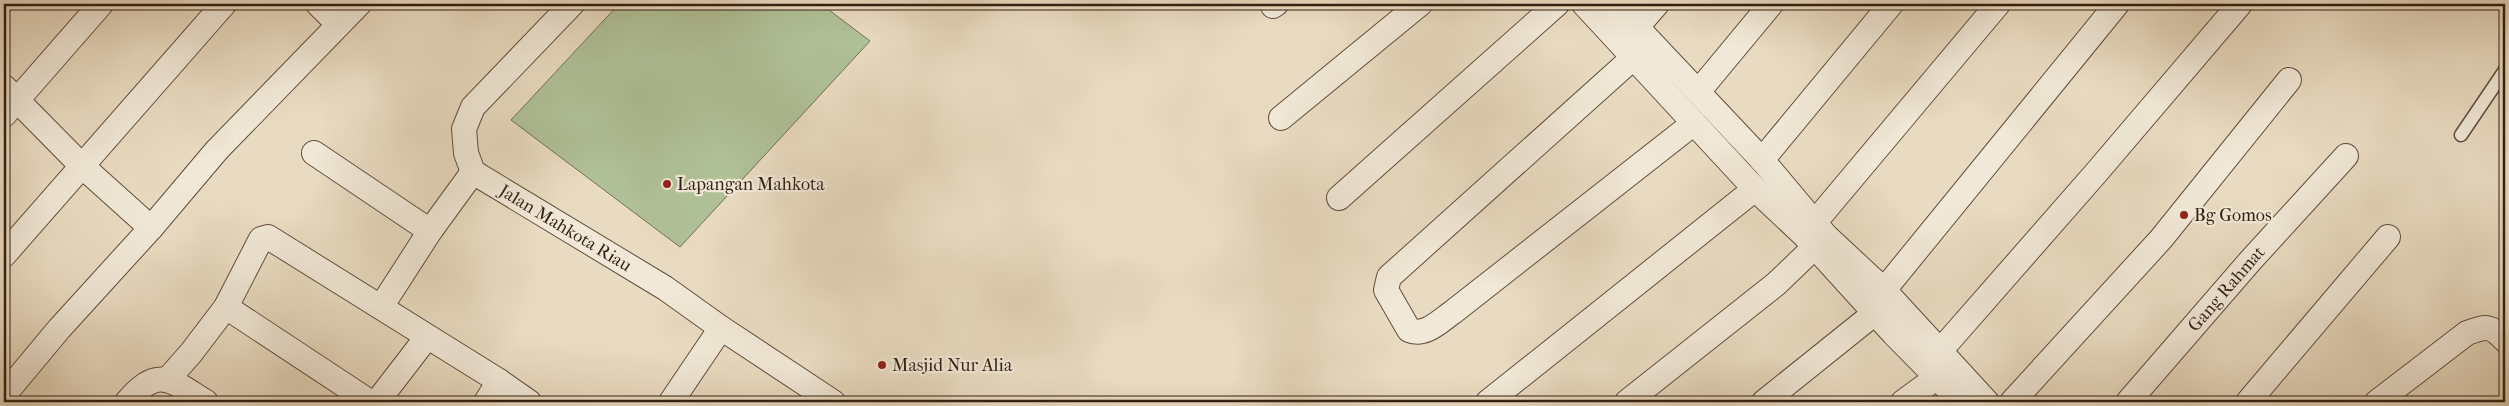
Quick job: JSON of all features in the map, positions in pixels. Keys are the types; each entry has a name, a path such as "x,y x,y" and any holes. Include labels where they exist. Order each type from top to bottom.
{"street":[{"path":"101,4 9,101 151,228"},
{"path":"4,255 224,4"},
{"path":"318,4 338,24"},
{"path":"4,395 59,329 151,228 217,150 359,4"},
{"path":"381,307 430,231 473,172 466,153 464,129 473,108 572,4"},
{"path":"1281,118 1420,4"},
{"path":"1339,198 1557,4"},
{"path":"1584,4 1698,92 1762,160 1815,235 1875,312 1961,402"},
{"path":"1615,4 1631,42 1694,123 1755,189 1884,290 1988,402"},
{"path":"1657,4 1631,42 1390,277 1386,290 1409,330 1416,333 1429,329 1447,316 1694,123"},
{"path":"1698,92 1771,4"},
{"path":"1762,160 1891,4"},
{"path":"1627,402 1776,284 1998,4"},
{"path":"1884,290 2116,4"},
{"path":"1940,351 2096,173 2240,4"},
{"path":"2012,402 2161,239 2289,80"},
{"path":"314,153 430,231"},
{"name":"Gang Rahmat","path":"2128,402 2251,260 2346,156"},
{"name":"Jalan Mahkota Riau","path":"473,172 665,288 721,328 833,402"},
{"path":"1488,402 1755,189"},
{"path":"168,379 191,353 226,307 261,239 268,237 499,381 529,402"},
{"path":"2248,402 2388,237"},
{"path":"226,307 370,402"},
{"path":"1764,402 1875,312"},
{"path":"2377,402 2467,333 2485,327 2495,330 2505,340"},
{"path":"671,402 721,328"},
{"path":"377,402 427,336"},
{"path":"1903,402 1936,378"},
{"path":"126,402 150,381 168,379 206,402"},
{"path":"486,402 499,381"}],"lane":[{"path":"2461,135 2505,70"}],"green space":[{"name":"Lapangan Mahkota","path":"619,4 821,4 870,41 680,247 511,120"}],"place":[{"name":"Lapangan Mahkota","path":"667,184"},
{"name":"Bg Gomos","path":"2184,215"},
{"name":"Masjid Nur Alia","path":"882,365"}]}
